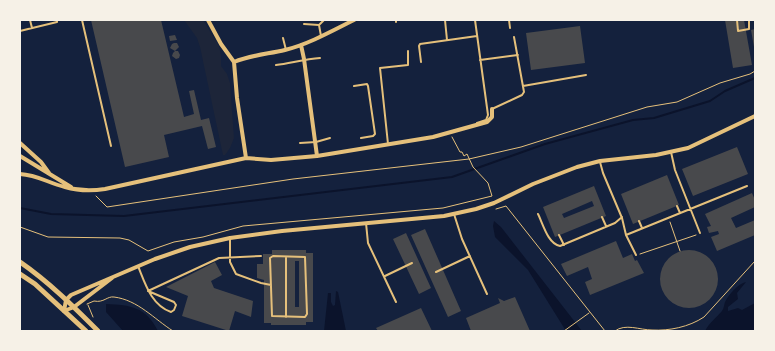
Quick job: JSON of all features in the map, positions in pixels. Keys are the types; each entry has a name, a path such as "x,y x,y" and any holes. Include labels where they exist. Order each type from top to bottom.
{"street":[{"path":"208,20 221,44 234,62 237,98 246,158"},
{"path":"234,62 246,57 286,50 301,45 354,20"},
{"path":"301,45 317,156"},
{"path":"20,174 42,178 57,185 76,190 90,191 106,189 246,158 271,160 317,156 433,137 490,121 492,117 492,108"},
{"path":"64,311 66,300 71,295 138,266 190,247 230,238 282,231 404,221 454,214 494,203 563,172 600,161 671,152 688,148 755,116"},
{"path":"20,143 41,162 50,175"},
{"path":"20,156 76,190"},
{"path":"20,262 38,275 98,331"},
{"path":"20,274 35,284 86,331"},
{"path":"64,311 74,307 112,278"}],"lane":[{"path":"30,20 32,28"},
{"path":"20,31 57,22 56,20"},
{"path":"82,20 111,146"},
{"path":"304,24 319,25 324,20"},
{"path":"445,20 447,40"},
{"path":"475,20 488,115 486,120 477,123 478,125"},
{"path":"509,20 510,28"},
{"path":"737,20 738,31 749,29 749,20"},
{"path":"319,25 321,36"},
{"path":"421,62 418,46 420,44 477,36"},
{"path":"492,108 522,95 524,92 514,37"},
{"path":"282,38 286,50"},
{"path":"388,145 380,68 408,65 408,51"},
{"path":"480,60 518,55"},
{"path":"276,65 290,64 304,59 320,58"},
{"path":"523,86 586,75"},
{"path":"354,86 367,84 368,86 375,134 374,136 361,138"},
{"path":"300,143 316,142 330,138"},
{"path":"671,152 675,170 700,233"},
{"path":"600,161 603,173 622,217 626,235 636,255"},
{"path":"626,235 747,186"},
{"path":"677,206 680,213"},
{"path":"454,214 462,239 487,294"},
{"path":"538,214 551,241 555,245 560,246 615,223 622,217"},
{"path":"602,217 606,226"},
{"path":"639,221 642,228"},
{"path":"366,223 368,243 385,276 396,302"},
{"path":"559,235 564,245"},
{"path":"230,238 230,262 236,274 271,285"},
{"path":"148,292 219,258 261,256"},
{"path":"436,272 470,256"},
{"path":"271,257 305,257 307,314 305,317 273,317 271,315 271,285 271,257"},
{"path":"286,257 286,317"},
{"path":"385,276 412,263"},
{"path":"138,266 148,292 160,306 171,312 176,307 174,302 148,292"}],"path":[{"path":"90,191 107,207 294,179 469,159 521,147 647,107 677,102 720,83 750,74 755,71"},
{"path":"20,227 48,237 120,238 129,240 148,251 174,242 203,237 243,226 443,208 492,196 488,183 473,167 467,154 464,156 462,152 460,152 450,133"},
{"path":"496,209 506,206 605,331"},
{"path":"668,218 680,251"},
{"path":"636,255 700,233"},
{"path":"615,331 617,329 630,327 648,330 661,330 675,328 698,321 704,317 755,261"},
{"path":"88,305 94,301 100,302 112,297 124,300 138,305 173,331"},
{"path":"82,301 88,305 95,321"},
{"path":"564,331 590,312"}],"shaded area":[{"path":"184,20 203,20 219,46 221,66 227,74 230,83 234,138 225,155 223,155 200,47 197,38"},
{"path":"494,221 501,227 582,331 566,331 528,270 495,237 493,226"},
{"path":"746,282 737,293 738,299 728,307 728,311 738,308 742,310 755,303 755,331 705,331 722,311 725,302 731,293 737,287"},
{"path":"336,291 338,292 346,331 324,331 328,293 331,293 331,302 333,306 335,305"},
{"path":"106,304 123,305 143,312 158,331 123,331 106,312"}],"building":[{"path":"91,20 161,20 184,117 194,114 189,91 194,90 201,120 209,118 216,147 208,149 202,126 164,135 169,157 125,167"},
{"path":"725,20 744,20 752,65 733,68"},
{"path":"580,26 585,63 531,70 526,33"},
{"path":"755,29 755,47 754,47 751,30"},
{"path":"175,35 177,40 170,41 169,36"},
{"path":"174,43 177,43 179,47 175,51 170,48"},
{"path":"175,51 178,51 180,55 179,58 176,59 172,56"},
{"path":"737,147 748,174 693,196 682,169"},
{"path":"667,175 679,205 633,224 621,194"},
{"path":"594,186 606,216 555,237 543,207","holes":["592,201 594,206 564,218 562,214"]},
{"path":"752,193 755,200 755,207 731,218 736,228 755,220 755,235 717,251 711,237 719,234 718,231 709,233 707,227 711,226 705,214"},
{"path":"425,229 461,311 448,317 411,235"},
{"path":"406,233 431,288 419,294 393,239"},
{"path":"616,241 623,258 632,254 635,261 637,260 644,273 590,295 585,282 592,279 588,267 567,276 561,264"},
{"path":"272,250 306,250 306,253 313,253 313,322 306,322 306,325 271,325 271,323 264,323 264,280 257,278 257,264 263,264 263,254 272,254","holes":["295,261 299,261 299,307 295,307"]},
{"path":"683,250 695,250 710,258 718,273 718,285 710,300 695,308 683,308 668,300 660,285 660,273 668,258"},
{"path":"215,262 222,275 211,281 214,288 253,301 251,317 235,311 229,331 182,316 188,296 166,287"},
{"path":"515,297 530,331 471,331 466,318 500,303 498,298 504,301"},
{"path":"421,308 432,331 378,331 376,328"}],"waterway":[{"path":"20,208 51,214 124,216 452,177 545,144 633,120 654,118 710,101 725,91 755,78"}]}
